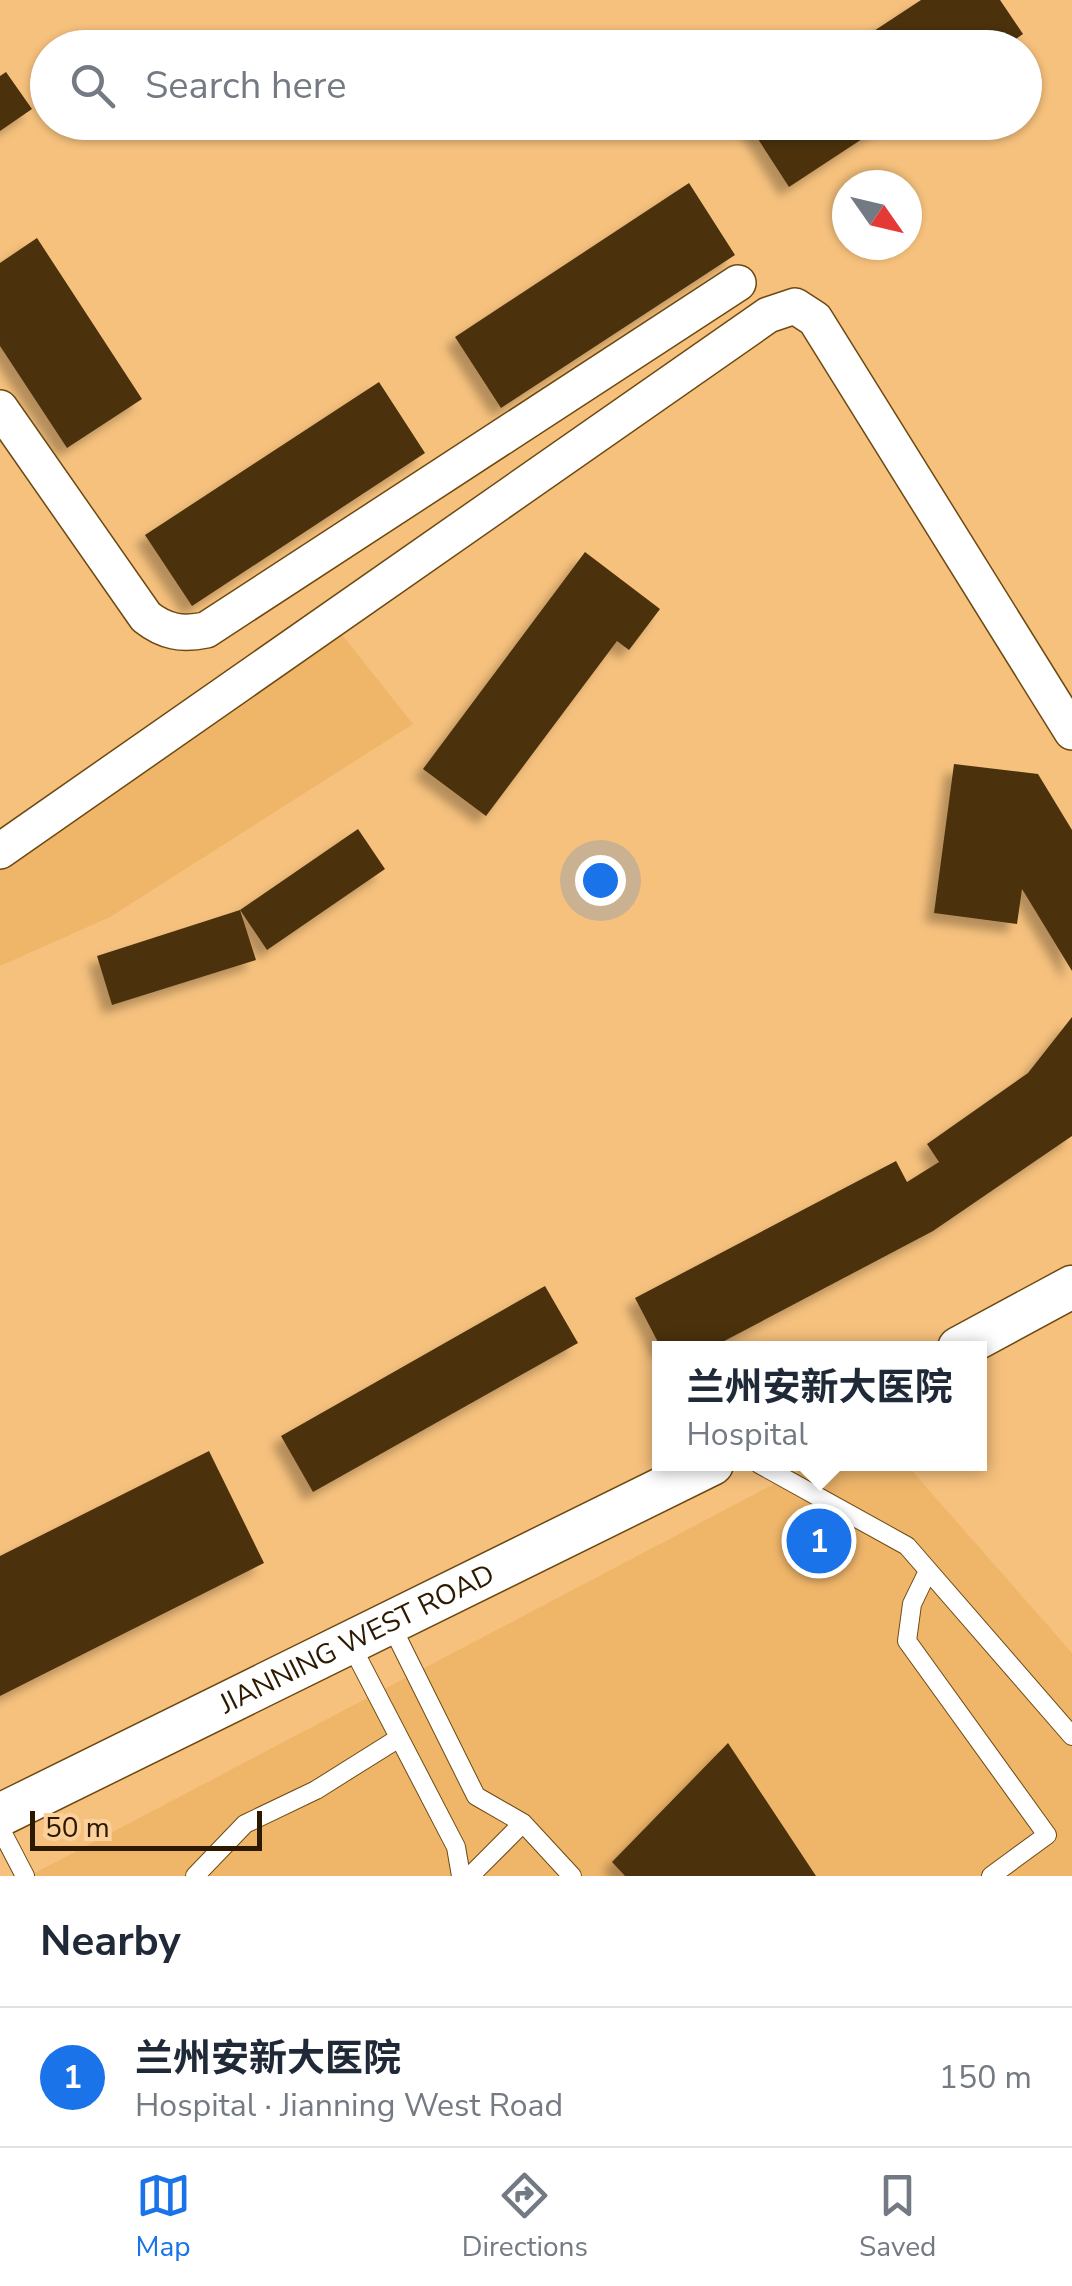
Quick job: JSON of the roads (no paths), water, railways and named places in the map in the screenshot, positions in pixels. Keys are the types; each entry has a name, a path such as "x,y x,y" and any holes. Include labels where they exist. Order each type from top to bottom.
{"street":[{"path":"0,408 146,617 166,630 192,633 206,630 738,283"},
{"path":"0,851 768,315 794,306 815,319 1072,732"},
{"path":"972,1341 1072,1287"},
{"name":"JIANNING WEST ROAD","path":"0,1815 698,1471"}],"lane":[{"path":"773,1471 907,1546 1072,1736"},
{"path":"928,1570 912,1604 907,1641 1048,1835 991,1876"},
{"path":"390,1623 476,1796 523,1823 572,1876"},
{"path":"350,1642 456,1847 461,1876"},
{"path":"195,1876 246,1824 316,1790 400,1738"},
{"path":"470,1876 523,1823"},
{"path":"0,1828 25,1876"}],"place":[{"name":"兰州安新大医院","path":"819,1541"}]}
